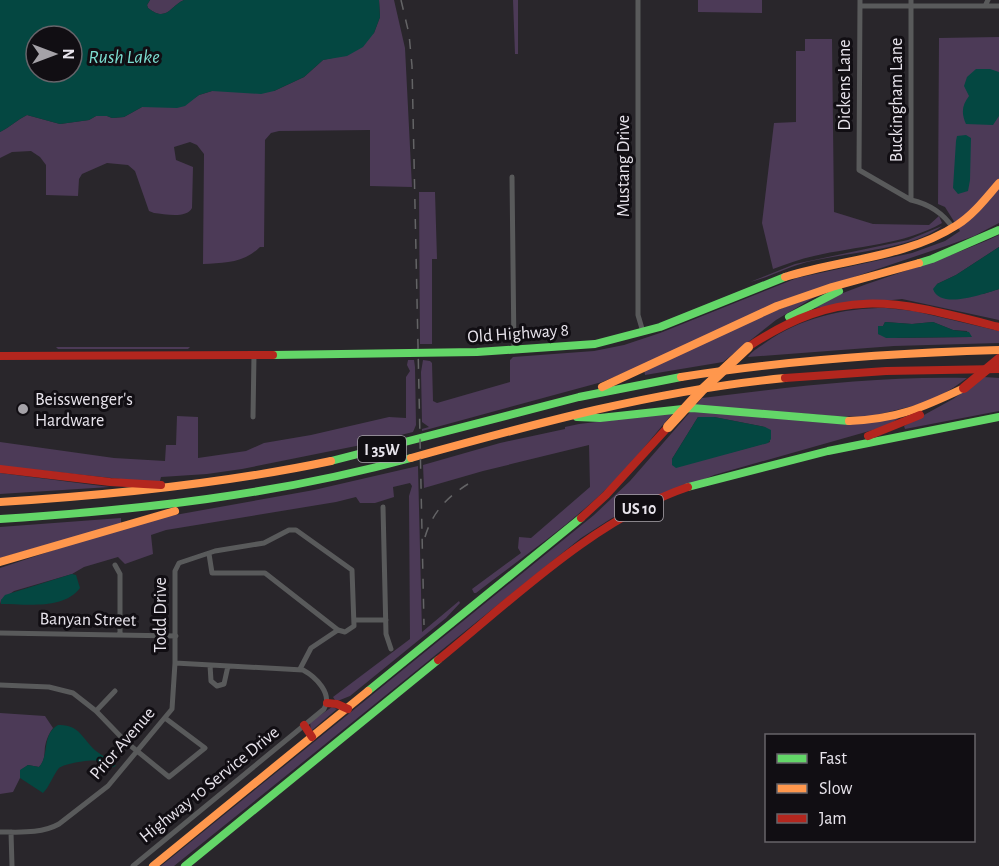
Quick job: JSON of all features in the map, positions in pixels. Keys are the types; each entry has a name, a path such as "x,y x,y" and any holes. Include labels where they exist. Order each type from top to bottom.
{"main road":[{"name":"Old Highway 8","path":"0,356 452,354 598,344 643,332 788,275 910,248 933,240 977,209 999,183"},
{"path":"752,345 777,325 814,303 852,285 940,255 999,230"},
{"path":"585,395 771,309 822,290 893,271"},
{"name":"US 10","path":"154,864 526,564 606,495 708,384 752,345 780,327 811,314 843,306 877,302 920,307 999,327"},
{"name":"I 35W","path":"0,502 107,495 249,477 343,459 585,395 660,381 803,360 888,353 999,350"},
{"path":"826,451 907,421 943,403 999,359"},
{"name":"I 35W","path":"0,519 120,511 239,496 377,467 565,416 674,394 775,380 857,373 999,370"},
{"path":"565,416 600,418 692,408 862,421 886,419 917,410 964,388"},
{"name":"US 10","path":"185,866 489,617 600,532 635,510 676,492 712,480 826,451 999,417"},
{"path":"0,469 99,481 152,483 176,487"},
{"path":"0,562 158,515 239,496"},
{"path":"327,703 349,708"},
{"path":"304,725 312,736"}],"street":[{"name":"Mustang Drive","path":"638,0 638,315 643,332"},
{"path":"860,3 987,3 999,6"},
{"name":"Dickens Lane","path":"860,3 859,170 911,200"},
{"name":"Buckingham Lane","path":"911,3 911,200"},
{"path":"512,177 514,351"},
{"path":"911,200 942,213 953,228"},
{"path":"253,417 254,355"},
{"path":"383,507 386,634 391,649"},
{"name":"Todd Drive","path":"175,663 175,568 180,562 215,551 264,543 289,530 296,530 352,570 355,620"},
{"path":"208,555 212,573 265,573 338,630 349,631 354,626 355,620 386,620"},
{"path":"115,565 120,574 120,635"},
{"path":"300,669 312,648 338,630"},
{"name":"Banyan Street","path":"0,633 176,636"},
{"path":"175,663 300,669 313,676 326,693 327,703 324,709 304,725"},
{"name":"Prior Avenue","path":"0,832 43,830 59,824 108,786 165,718 173,704 175,663"},
{"path":"210,665 211,681 217,686 226,681 228,666"},
{"path":"0,685 57,688 73,693 96,711 114,732 169,777 205,748 165,718"},
{"path":"96,711 115,691"},
{"name":"Highway 10 Service Drive","path":"133,866 304,725"},
{"path":"11,832 12,866"}],"shaded area":[{"path":"150,0 184,0 168,12 160,14 148,8"},
{"path":"379,0 394,0 405,48 412,187 370,186 370,130 271,133 265,140 264,247 240,259 203,264 204,154 197,145 190,142 174,147 176,160 193,167 192,208 180,215 149,211 135,171 128,165 107,163 82,174 79,179 78,196 46,195 46,165 40,157 31,151 12,152 0,158 0,132 27,115 60,124 89,120 96,116 124,117 142,107 187,103 199,95 212,91 274,91 304,77 323,60 332,58 374,33 380,17"},
{"path":"513,0 518,0 518,54 515,54"},
{"path":"698,0 762,0 762,13 698,12"},
{"path":"999,37 999,223 974,236 857,276 602,382 422,431 429,427 422,422 421,372 423,360 432,363 433,401 437,403 510,382 510,360 513,357 594,351 624,345 660,333 797,278 912,253 945,241 960,231 945,207 938,204 939,38"},
{"path":"805,39 832,39 834,212 873,224 929,225 939,216 942,223 912,236 814,256 773,269 762,223 774,123 796,122 796,51 805,51"},
{"path":"419,192 435,192 437,259 432,259 432,344 420,344"},
{"path":"942,226 914,240 807,262 750,282 795,264 908,240"},
{"path":"999,235 999,247 956,275 937,284 983,294 999,289 999,320 902,299 815,308 814,305 837,295 953,254"},
{"path":"818,295 776,320 723,362 645,375 644,370 740,324"},
{"path":"870,308 914,311 999,331 999,343 894,346 748,357 778,334 807,321 838,312","holes":["885,322 912,324 933,322 953,330 967,331 968,337 898,338 878,334 878,328"]},
{"path":"56,347 190,347 188,349 58,349"},
{"path":"408,360 414,360 415,367 416,425 413,432 242,469 161,477 160,481 139,481 0,466 0,442 114,458 165,461 166,445 176,445 177,416 198,417 198,458 246,451 264,443 389,417 406,418 406,377 410,371 407,365"},
{"path":"984,377 999,378 999,411 905,429 904,426 953,399"},
{"path":"967,378 929,402 864,418 695,406 702,398 801,386 900,379"},
{"path":"691,411 899,418 887,426 714,475 612,518 581,538 174,866 161,866 594,515 630,481","holes":["698,417 714,417 765,427 770,442 729,453 672,459"]},
{"path":"673,413 599,496 554,534 474,593 472,589 521,553 518,548 519,537 531,538 590,487 589,445 424,488 423,465 579,424"},
{"path":"418,466 422,632 459,601 460,603 446,618 350,696 340,700 335,700 333,697 410,639 409,496 412,486 410,483 393,487 394,497 375,503 360,503 356,497 166,530 151,535 153,554 125,564 118,557 84,567 72,574 14,591 1,600 0,604 0,568 84,540 164,517 314,490"},
{"path":"0,473 110,487 0,494"},
{"path":"121,518 121,524 0,558 0,527"},
{"path":"332,707 337,709 311,731 310,722"},
{"path":"0,713 45,716 53,728 46,740 44,758 39,767 28,765 21,770 13,792 0,794"}],"water":[{"name":"Rush Lake","path":"0,0 150,0 148,8 164,14 184,0 379,0 380,17 374,33 363,47 347,56 323,60 304,77 274,91 261,94 212,91 199,95 185,106 177,108 142,107 124,117 96,116 89,120 60,124 27,115 0,132"},
{"path":"976,69 990,69 999,72 999,116 993,125 966,124 964,120 963,109 969,96 964,86 967,77"},
{"path":"966,135 971,138 970,180 968,191 958,194 953,188 956,141 957,136"},
{"path":"999,247 999,289 953,300 937,295 933,289 937,284 956,275"},
{"path":"885,322 912,324 933,322 953,330 969,332 972,337 886,338 878,334 878,326 883,326"},
{"path":"698,417 714,417 765,427 771,430 771,439 768,443 676,468 672,465 672,459"},
{"path":"72,574 76,575 80,588 64,600 32,605 1,604 5,595"},
{"path":"58,725 65,725 76,730 96,751 116,766 110,768 101,762 94,761 62,766 43,793 20,778 20,770 28,765 39,767 44,757 49,734"}],"railway":[{"path":"401,0 409,34 412,66 424,625"},
{"path":"425,537 441,506 468,484"}],"traffic: fast":[{"path":"919,263 999,230"},
{"path":"273,355 477,352 595,344 660,327 785,277"},
{"path":"789,317 839,291"},
{"path":"331,461 579,397 681,377"},
{"path":"577,417 600,418 692,408 849,421"},
{"path":"688,487 828,451 999,417"},
{"path":"0,519 156,506 207,499 309,482 411,458"},
{"path":"368,691 581,518"},
{"path":"185,866 438,660"}],"traffic: slow":[{"path":"785,277 873,257 916,245 937,236 969,216 999,183"},
{"path":"602,387 777,306 832,287 919,263"},
{"path":"668,427 702,390 748,347"},
{"path":"681,377 840,358 999,350"},
{"path":"411,458 596,410 737,383 785,378"},
{"path":"849,421 881,418 909,411 964,388"},
{"path":"0,502 167,488 331,461"},
{"path":"0,562 175,511"},
{"path":"153,866 368,691"}],"traffic: jam":[{"path":"748,347 782,327 813,314 842,306 900,305 999,327"},
{"path":"0,356 273,355"},
{"path":"964,388 999,359"},
{"path":"785,378 886,371 999,369"},
{"path":"868,436 920,415"},
{"path":"581,518 606,495 668,427"},
{"path":"0,469 110,482 161,485"},
{"path":"438,660 588,539 654,501 688,487"},
{"path":"327,703 348,709"},
{"path":"304,725 312,737"}],"place":[{"name":"Beisswenger's Hardware","path":"23,409"}]}
